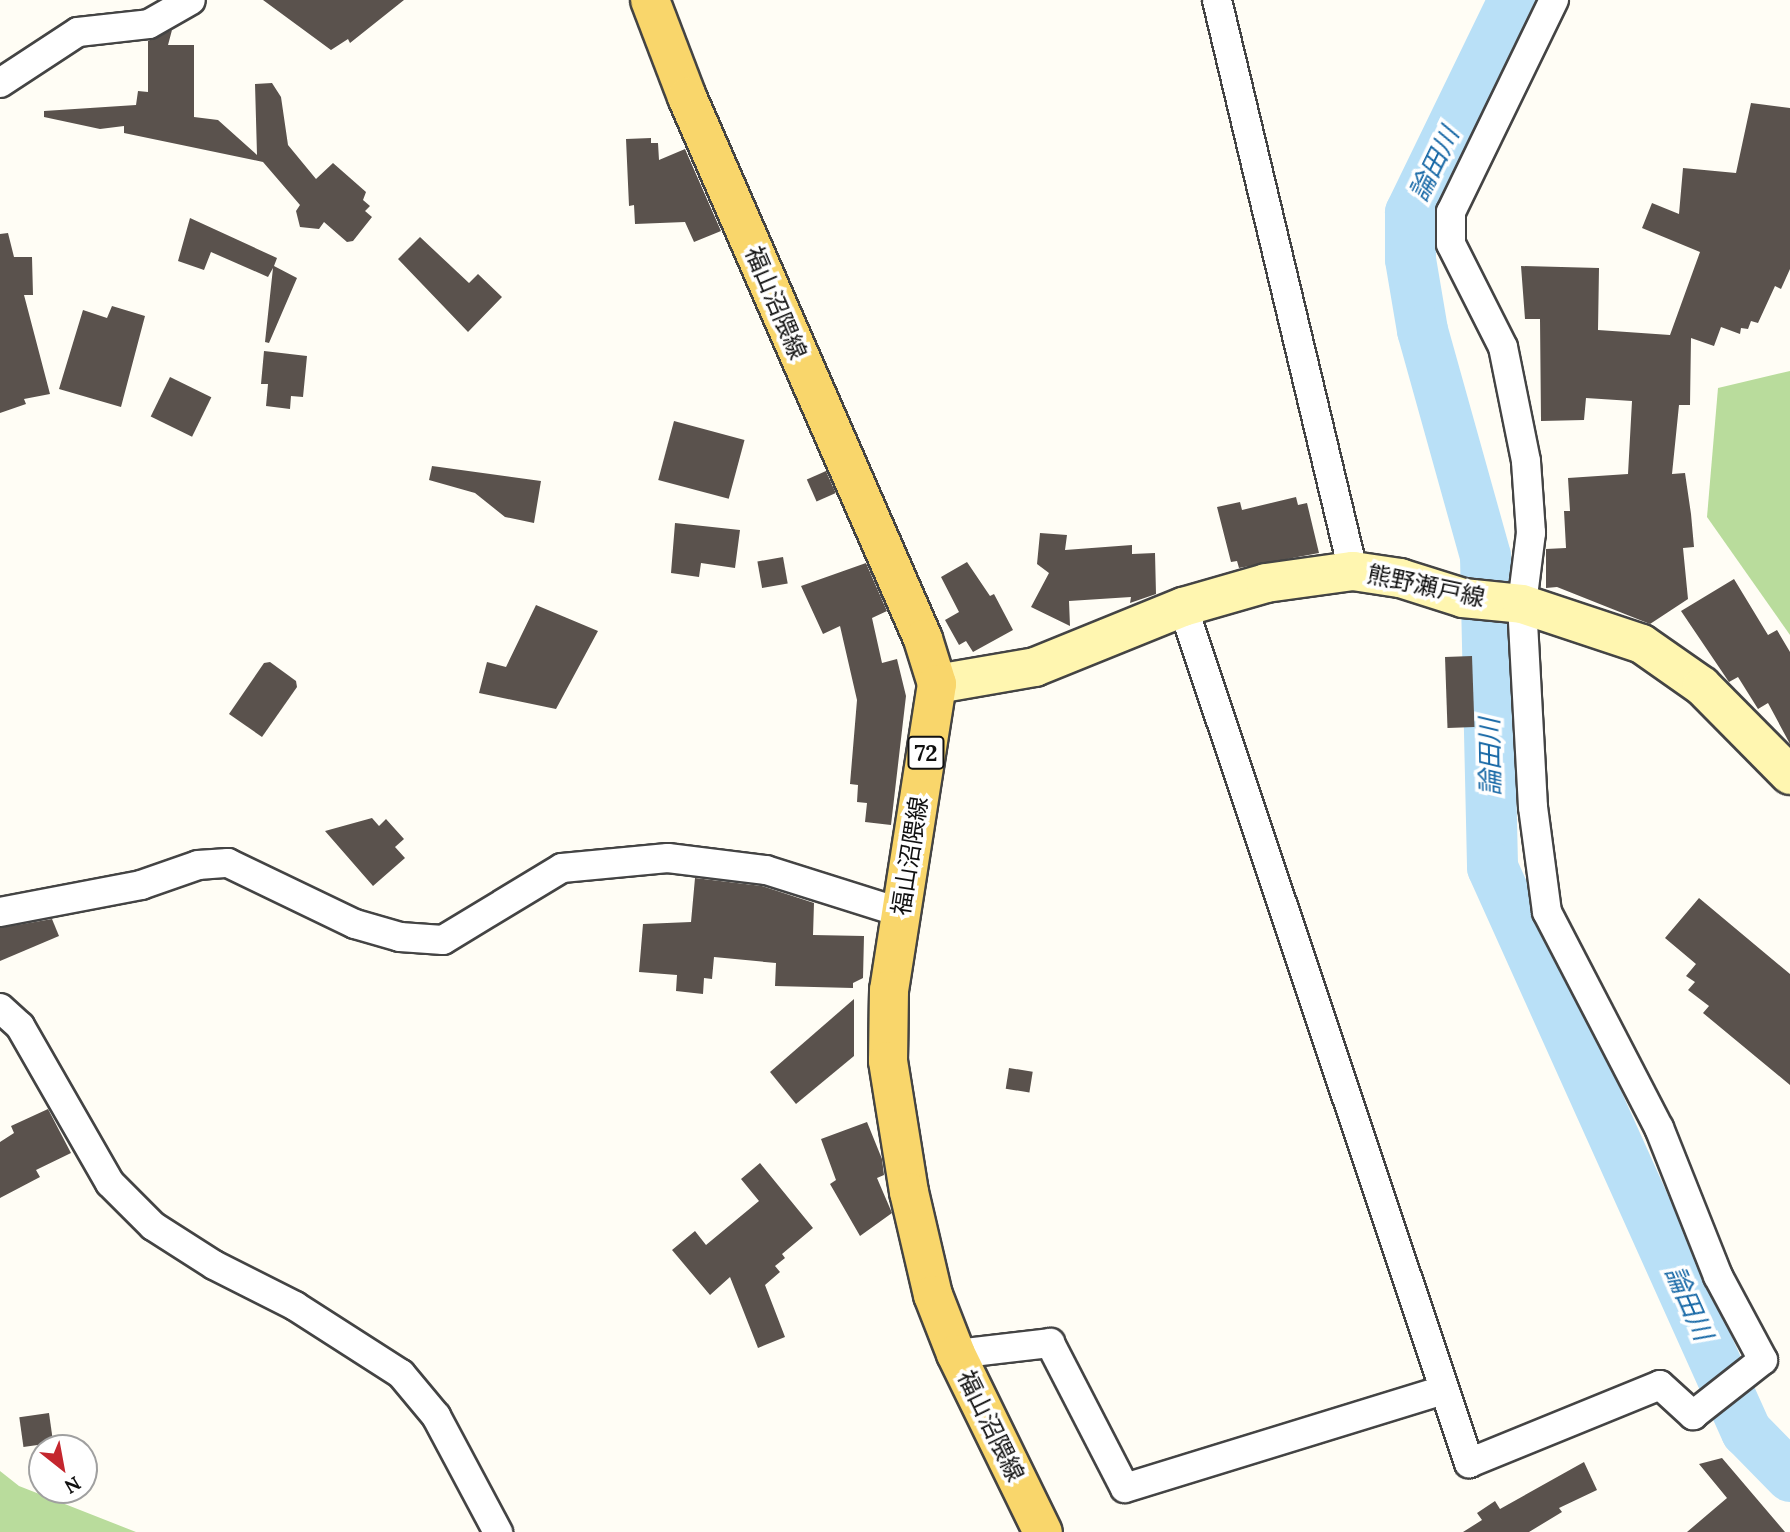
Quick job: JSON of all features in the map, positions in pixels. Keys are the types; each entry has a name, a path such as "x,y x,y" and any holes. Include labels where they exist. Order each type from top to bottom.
{"main road":[{"name":"福山沼隈線","path":"650,0 687,97 923,639 937,684 889,990 888,1061 912,1205 933,1295 956,1354 1043,1532"},
{"name":"熊野瀬戸線","path":"937,684 1035,667 1183,607 1266,583 1353,571 1400,578 1463,598 1522,604 1642,644 1702,686 1790,775"}],"street":[{"path":"0,83 78,32 149,24 191,0"},
{"path":"1217,0 1353,571"},
{"path":"1183,607 1469,1463 1660,1385 1692,1415 1762,1360 1718,1276 1659,1128 1547,912 1533,807 1522,604 1531,533 1525,461 1503,347 1451,244 1451,212 1554,0"},
{"path":"0,912 141,885 198,865 228,863 355,924 401,937 443,940 562,868 668,858 766,870 902,914"},
{"path":"0,1008 20,1026 110,1183 153,1226 214,1265 295,1306 401,1374 436,1416 498,1532"},
{"path":"956,1354 1050,1343 1125,1488 1444,1390"}],"green space":[{"path":"1790,371 1790,635 1707,517 1718,388"},
{"path":"0,1471 28,1490 28,1504 65,1504 136,1532 0,1532"}],"building":[{"path":"263,0 404,0 350,43 348,39 331,50"},
{"path":"172,30 168,45 194,45 194,117 218,120 257,155 255,84 272,83 281,97 288,145 316,179 333,163 366,192 363,200 370,206 365,211 372,217 353,241 347,242 324,222 319,229 300,227 296,211 300,205 263,162 124,133 124,126 100,129 44,117 44,111 136,105 138,91 148,92 148,41"},
{"path":"1751,103 1790,108 1790,269 1781,289 1775,286 1758,323 1751,321 1748,329 1741,328 1740,334 1721,327 1714,346 1691,338 1690,405 1679,405 1672,474 1685,473 1691,514 1694,547 1683,548 1688,599 1650,624 1557,587 1546,588 1546,549 1566,548 1564,511 1570,511 1568,478 1628,474 1632,401 1586,398 1584,420 1541,421 1540,319 1525,319 1521,266 1599,268 1598,330 1670,335 1700,252 1642,228 1652,203 1679,214 1683,168 1736,173"},
{"path":"651,138 651,143 658,143 659,160 685,149 721,231 694,242 685,222 635,224 634,205 629,206 626,139"},
{"path":"190,218 277,258 274,266 297,278 269,343 265,342 273,268 268,277 211,252 204,270 178,261"},
{"path":"8,233 14,257 32,257 33,295 24,295 50,394 24,399 26,404 0,413 0,234"},
{"path":"420,237 469,283 478,274 502,297 468,332 398,259"},
{"path":"112,306 145,316 121,407 59,389 83,310 107,318"},
{"path":"264,351 307,356 303,397 291,396 290,409 266,406 268,384 261,384"},
{"path":"170,377 211,397 192,437 151,417"},
{"path":"674,421 745,440 729,499 658,480"},
{"path":"432,466 541,481 534,523 505,517 475,493 429,480"},
{"path":"826,471 836,493 817,501 807,480"},
{"path":"1296,497 1298,505 1307,503 1319,553 1239,568 1237,561 1231,562 1217,507 1240,502 1242,510"},
{"path":"675,523 740,530 735,568 701,563 699,577 671,573"},
{"path":"1040,533 1067,535 1065,550 1132,545 1132,554 1155,553 1156,594 1130,603 1131,597 1069,601 1070,626 1031,607 1049,573 1037,564"},
{"path":"783,557 788,584 762,588 757,562"},
{"path":"967,562 990,596 994,594 1013,630 973,652 966,641 959,645 945,620 959,612 941,577"},
{"path":"866,563 887,611 872,618 882,663 897,659 906,696 891,825 865,822 867,803 857,802 858,785 850,784 857,700 840,626 823,634 801,586"},
{"path":"1734,579 1768,635 1777,630 1790,652 1790,744 1768,703 1758,709 1738,677 1729,682 1681,611"},
{"path":"536,605 598,631 556,709 479,693 487,662 506,667"},
{"path":"1472,656 1474,727 1447,728 1445,657"},
{"path":"270,662 296,681 297,687 262,737 229,714 264,663"},
{"path":"372,818 379,826 386,819 404,839 395,847 405,858 373,886 325,831"},
{"path":"695,878 762,886 814,903 813,935 864,936 863,978 853,983 853,988 775,986 776,963 714,957 712,979 704,978 703,994 676,991 677,975 639,972 643,924 691,922"},
{"path":"1699,898 1790,974 1790,1085 1703,1013 1709,1006 1688,990 1695,982 1686,976 1696,964 1665,938"},
{"path":"52,919 59,936 0,961 0,928"},
{"path":"854,999 854,1056 796,1104 770,1072"},
{"path":"1009,1068 1033,1072 1029,1092 1006,1089"},
{"path":"48,1109 71,1153 36,1170 40,1177 0,1198 0,1142 14,1133 11,1126"},
{"path":"867,1122 882,1159 884,1175 877,1178 892,1213 860,1236 830,1184 836,1180 821,1139"},
{"path":"760,1163 813,1228 782,1254 785,1258 775,1266 780,1272 765,1285 785,1337 758,1348 730,1277 710,1295 672,1250 695,1231 706,1245 759,1201 741,1179"},
{"path":"49,1413 52,1434 28,1434 28,1446 23,1447 19,1417"},
{"path":"1722,1458 1785,1532 1687,1532 1727,1498 1699,1464"},
{"path":"1584,1462 1597,1490 1559,1508 1562,1512 1529,1532 1463,1532 1482,1520 1477,1513 1495,1501 1500,1509"}],"waterway":[{"name":"論田川","path":"1513,0 1410,212 1410,259 1422,330 1485,556 1492,867 1746,1431 1790,1476"}]}
